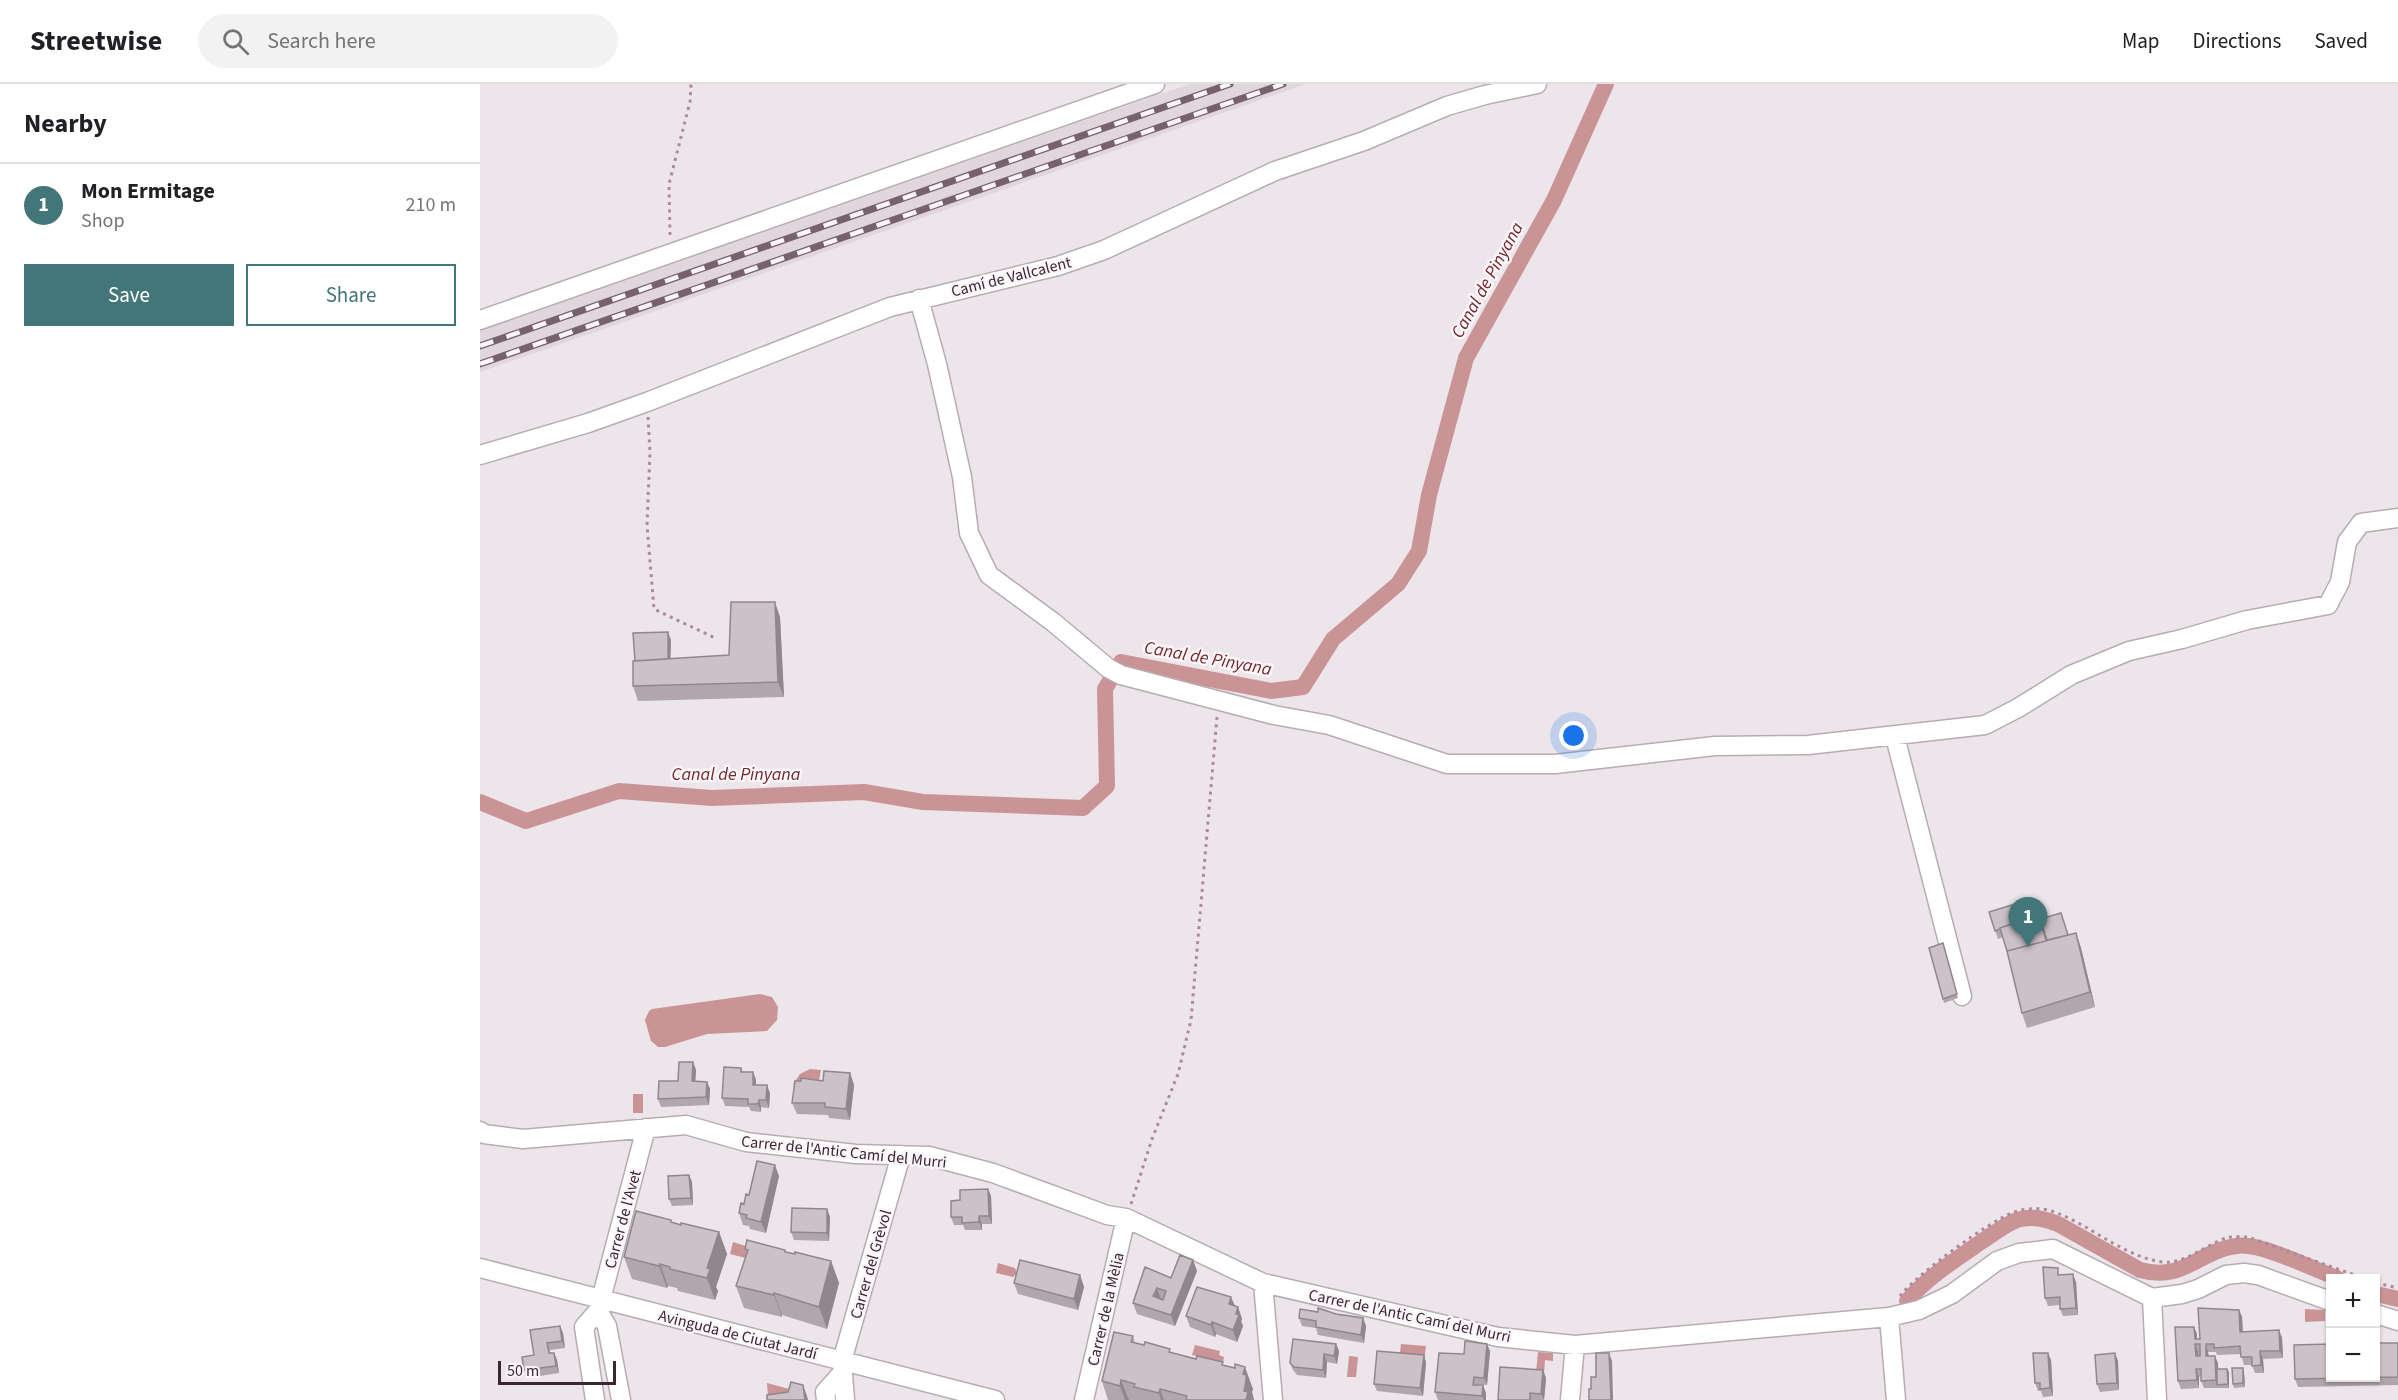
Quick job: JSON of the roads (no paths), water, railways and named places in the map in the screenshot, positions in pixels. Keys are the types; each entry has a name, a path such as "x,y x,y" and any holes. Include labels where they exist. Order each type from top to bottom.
{"street":[{"path":"480,320 1155,84"},
{"name":"Camí de Vallcalent","path":"480,454 588,423 647,402 890,307 1058,266 1104,250 1275,171 1364,141 1447,106 1537,84"},
{"path":"919,299 937,364 962,477 969,533 989,575 1114,671 1274,715 1329,725 1447,764 1555,764 1715,746 1808,746 1985,725 2018,708 2071,675 2129,651 2182,639 2247,620 2328,605 2340,582 2347,542 2361,523 2398,518"},
{"path":"1895,737 1962,996"},
{"name":"Carrer de l'Antic Camí del Murri","path":"480,1131 484,1134 523,1139 686,1125 746,1142 856,1154 929,1156 993,1173 1107,1215 1126,1218 1263,1282 1498,1337 1575,1345 1889,1317 1919,1310 1952,1294 1997,1261 2019,1253 2053,1249 2152,1298"},
{"name":"Carrer de l'Avet","path":"594,1400 584,1327 599,1305 646,1128"},
{"name":"Carrer del Grèvol","path":"826,1400 825,1392 842,1367 901,1155"},
{"name":"Carrer de la Mèlia","path":"1084,1400 1126,1218"},
{"name":"Avinguda de Ciutat Jardí","path":"480,1268 599,1305"},
{"path":"2157,1400 2152,1298 2182,1294 2226,1275 2244,1273 2258,1275 2326,1298"},
{"name":"Avinguda de Ciutat Jardí","path":"480,1281 599,1305 842,1367 995,1400"},
{"path":"1263,1282 1273,1400"},
{"path":"599,1305 607,1326 621,1400"},
{"path":"2380,1315 2398,1321"},
{"path":"1889,1317 1896,1400"},
{"path":"1570,1400 1575,1345"},
{"name":"Carrer del Grèvol","path":"842,1367 844,1400"},
{"name":"Avinguda de Ciutat Jardí","path":"842,1367 946,1400"}],"waterway":[{"name":"Canal de Pinyana","path":"480,802 526,821 619,791 712,798 864,792 923,802 1083,808 1107,786 1105,689 1121,662 1271,691 1303,687 1333,639 1398,584 1419,551 1429,495 1466,358 1554,200 1606,84"},
{"name":"Canal de Pinyana","path":"1907,1301 1961,1255 2007,1225 2027,1218 2043,1219 2058,1224 2140,1270 2155,1273 2180,1269 2223,1249 2246,1246 2272,1252 2327,1274"},
{"name":"Canal de Pinyana","path":"2380,1295 2398,1299"}],"railway":[{"path":"480,346 1230,84"},
{"path":"480,364 1283,84"}],"place":[{"name":"Mon Ermitage","path":"2028,947"}]}
